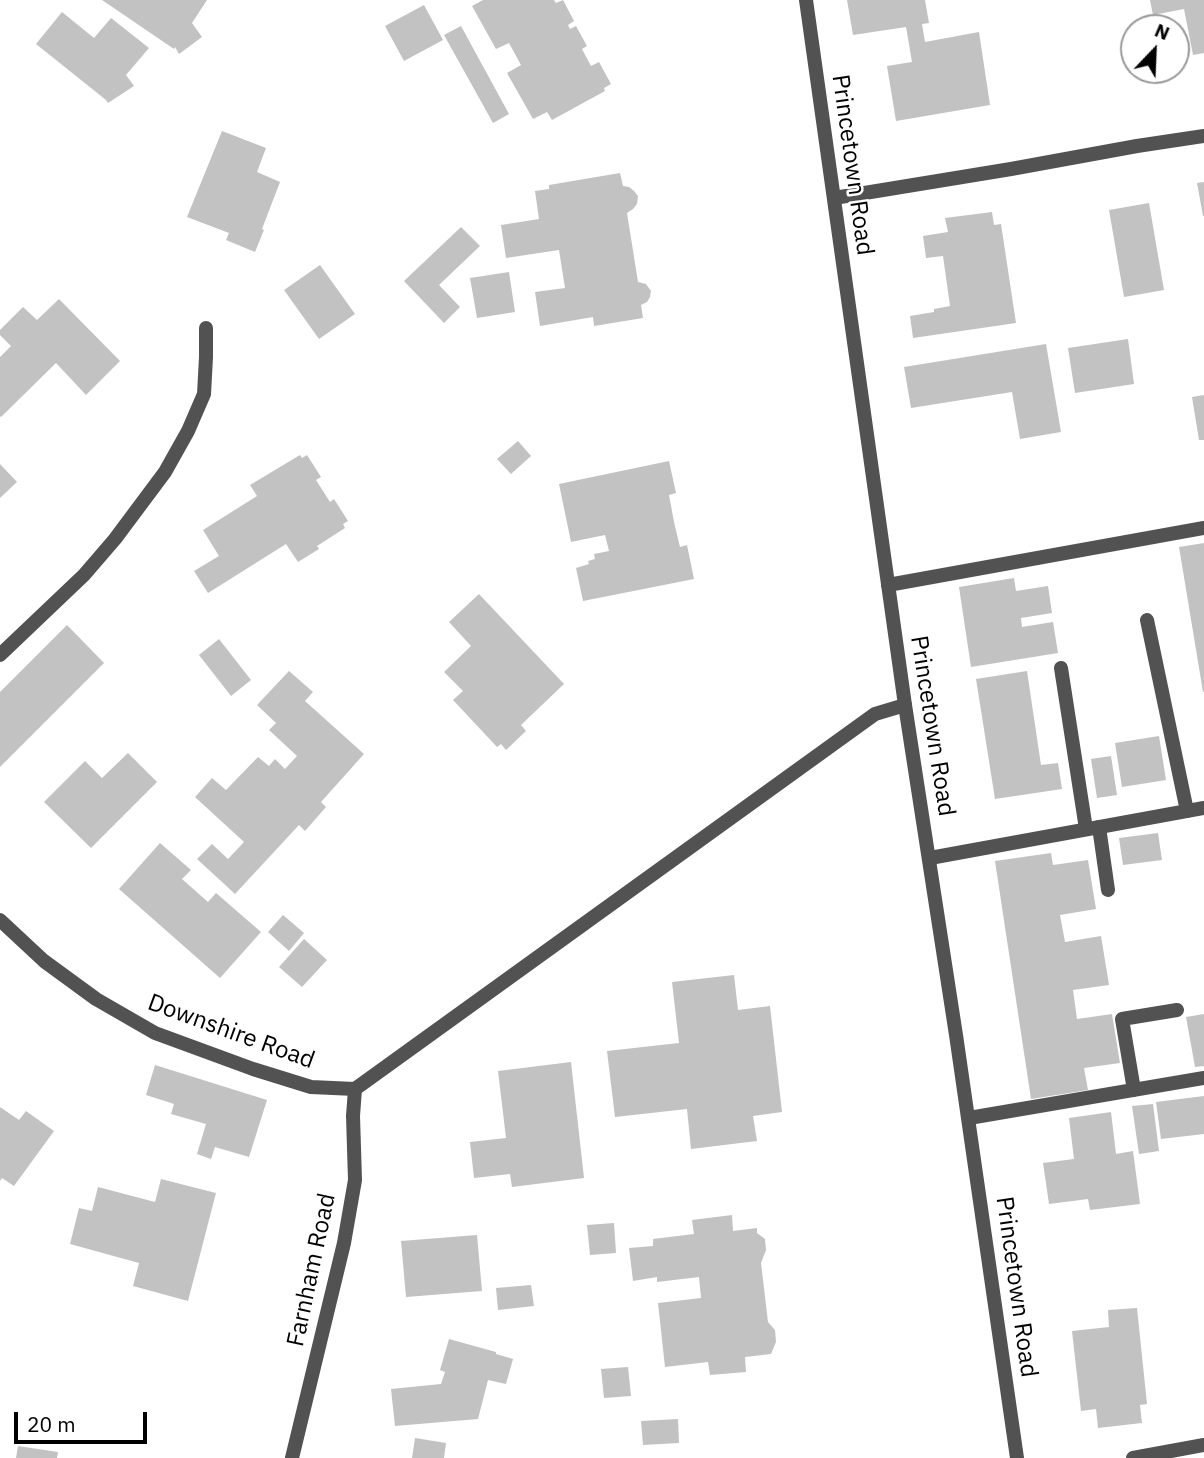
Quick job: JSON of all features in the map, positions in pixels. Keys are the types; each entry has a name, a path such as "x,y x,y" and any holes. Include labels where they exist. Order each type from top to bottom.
{"street":[{"name":"Princetown Road","path":"806,0 905,705 969,1118 1017,1458"},
{"path":"834,198 1204,136"},
{"path":"0,655 84,575 115,539 165,472 188,431 204,394 206,328"},
{"path":"888,585 1204,528"},
{"path":"1147,620 1186,811"},
{"path":"1061,668 1092,828 1108,890"},
{"path":"355,1089 875,714 905,705"},
{"path":"930,858 1204,808"},
{"name":"Downshire Road","path":"0,920 44,961 96,999 155,1033 311,1087 355,1089"},
{"path":"1134,1090 1122,1019 1177,1010"},
{"path":"969,1118 1204,1078"},
{"name":"Farnham Road","path":"292,1458 344,1243 355,1180 355,1089"},
{"path":"1133,1458 1204,1445"}],"building":[{"path":"102,0 207,0 192,23 202,37 179,54 175,47 174,49"},
{"path":"483,0 554,0 556,3 563,0 574,21 568,25 570,29 576,26 587,46 582,49 591,66 599,62 611,84 604,88 605,91 552,120 547,112 533,119 507,73 521,65 509,43 496,49 472,6"},
{"path":"847,0 925,0 929,23 922,24 925,42 979,32 990,105 896,121 887,66 912,62 906,27 853,35"},
{"path":"1150,0 1204,0 1204,53 1193,55 1190,14 1185,14 1184,9 1153,14"},
{"path":"424,5 443,40 404,61 385,26"},
{"path":"62,12 94,38 111,18 149,48 126,75 134,86 108,103 36,44"},
{"path":"461,26 509,114 493,123 444,35"},
{"path":"222,131 266,148 257,172 280,182 255,252 226,240 229,233 187,217"},
{"path":"620,173 623,186 629,187 638,196 637,204 627,213 638,282 646,284 651,291 647,302 641,305 643,318 594,326 593,317 540,326 535,292 565,288 559,250 506,258 501,225 539,219 535,191 549,189 549,185"},
{"path":"1204,182 1204,216 1203,216 1197,183"},
{"path":"1149,203 1164,290 1124,297 1109,210"},
{"path":"992,212 994,225 1001,224 1016,323 913,338 910,316 950,306 943,256 926,258 923,236 948,232 945,218"},
{"path":"461,227 480,246 439,285 460,307 444,323 404,281"},
{"path":"320,265 355,314 319,339 284,290"},
{"path":"509,272 515,312 477,318 470,278"},
{"path":"59,299 120,361 86,395 56,363 1,417 0,357 11,346 0,335 0,330 23,307 37,320"},
{"path":"1128,339 1134,384 1075,393 1068,348"},
{"path":"1046,344 1061,432 1020,439 1012,392 911,408 904,367"},
{"path":"1204,395 1204,440 1199,440 1192,397"},
{"path":"518,441 531,456 511,474 497,459"},
{"path":"300,455 302,458 307,455 321,477 316,480 330,502 334,499 348,521 343,524 345,528 298,562 286,544 208,593 194,571 219,556 203,530 257,496 250,485"},
{"path":"669,461 676,493 669,495 674,522 680,547 687,545 694,579 583,601 576,568 589,564 588,561 595,559 594,554 609,551 605,535 571,542 559,484"},
{"path":"0,464 17,482 0,498"},
{"path":"1204,543 1204,692 1203,692 1179,547"},
{"path":"1014,578 1016,591 1048,586 1052,613 1021,618 1022,627 1053,622 1058,653 971,667 959,587"},
{"path":"479,594 564,684 521,725 526,731 506,750 501,744 497,747 453,700 463,691 444,672 471,646 449,622"},
{"path":"67,625 104,663 0,767 0,692"},
{"path":"219,639 251,680 231,696 199,655"},
{"path":"289,671 313,692 305,701 364,754 321,802 326,807 305,831 299,825 235,894 197,859 212,844 228,859 244,842 195,797 212,778 226,790 258,757 269,766 275,759 285,769 297,756 269,730 276,723 257,705"},
{"path":"1027,671 1041,765 1058,763 1062,789 995,799 976,679"},
{"path":"1159,736 1166,780 1122,787 1115,743"},
{"path":"128,753 157,782 91,848 44,802 85,761 102,778"},
{"path":"1111,756 1117,795 1097,798 1091,759"},
{"path":"1158,833 1162,860 1123,865 1119,838"},
{"path":"160,843 191,870 182,879 208,902 216,893 261,932 220,978 119,889"},
{"path":"1051,853 1053,865 1088,860 1096,909 1060,915 1065,942 1101,936 1109,985 1073,990 1077,1019 1112,1014 1120,1063 1084,1068 1088,1090 1031,1099 995,861"},
{"path":"283,915 304,933 289,951 268,932"},
{"path":"304,939 327,960 302,987 279,967"},
{"path":"734,975 738,1010 770,1006 782,1112 753,1116 757,1141 691,1149 687,1109 615,1117 607,1051 679,1043 672,982"},
{"path":"1204,1014 1204,1066 1195,1067 1186,1017"},
{"path":"571,1062 584,1178 512,1187 510,1174 474,1178 470,1142 506,1138 498,1071"},
{"path":"155,1065 267,1100 249,1157 215,1147 211,1159 197,1154 206,1124 171,1114 174,1104 146,1095"},
{"path":"1204,1096 1204,1134 1161,1139 1156,1102"},
{"path":"1153,1104 1159,1151 1139,1154 1132,1106"},
{"path":"0,1107 19,1120 26,1111 54,1131 14,1186 2,1178 0,1181"},
{"path":"1111,1112 1116,1154 1133,1151 1140,1204 1090,1210 1088,1199 1049,1204 1043,1163 1074,1159 1069,1118"},
{"path":"161,1179 216,1193 188,1301 133,1286 139,1263 70,1244 79,1208 92,1211 98,1187 155,1202"},
{"path":"732,1215 733,1231 757,1228 757,1233 765,1239 766,1250 761,1263 768,1322 775,1330 776,1342 771,1354 745,1357 746,1372 710,1375 708,1362 665,1367 658,1303 701,1298 699,1277 657,1282 657,1277 633,1281 629,1248 653,1246 653,1239 694,1234 692,1220"},
{"path":"614,1223 616,1253 590,1255 587,1225"},
{"path":"477,1235 482,1291 406,1297 401,1241"},
{"path":"531,1285 534,1306 498,1310 496,1288"},
{"path":"1137,1308 1147,1404 1140,1405 1142,1423 1098,1428 1096,1409 1081,1411 1072,1331 1109,1327 1108,1310"},
{"path":"449,1339 513,1359 506,1384 488,1380 478,1419 395,1426 391,1389 441,1384 445,1372 440,1370"},
{"path":"628,1367 631,1396 604,1398 601,1369"},
{"path":"678,1419 679,1443 643,1445 641,1421"},
{"path":"415,1438 446,1443 444,1458 412,1458"},
{"path":"18,1446 58,1452 57,1458 16,1458"}]}
